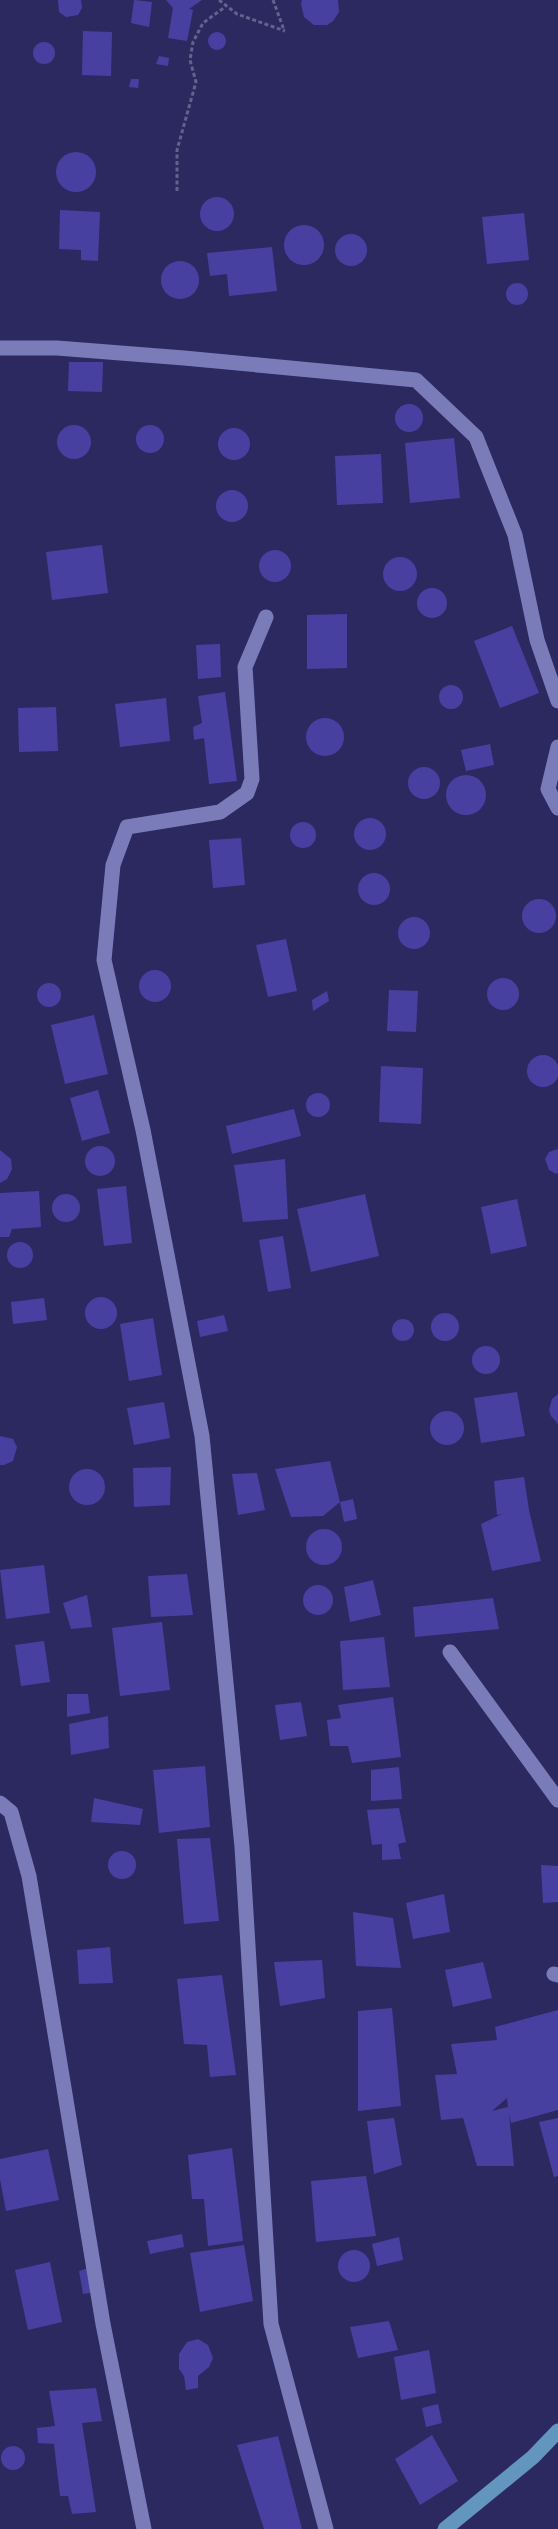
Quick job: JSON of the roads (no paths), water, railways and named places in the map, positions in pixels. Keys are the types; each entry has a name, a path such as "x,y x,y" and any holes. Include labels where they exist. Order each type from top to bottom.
{"main road":[{"path":"445,2529 534,2458 558,2431"}],"street":[{"path":"0,348 86,350 358,373 416,380 476,437 515,535 537,640 558,701"},
{"path":"266,617 245,667 252,779 247,794 220,812 127,827 113,865 104,960 143,1130 202,1436 242,1847 271,2324 326,2529"},
{"path":"558,747 548,789 558,808"},
{"path":"450,1652 558,1800"},
{"path":"0,1803 11,1812 29,1876 103,2324 144,2529"}]}
